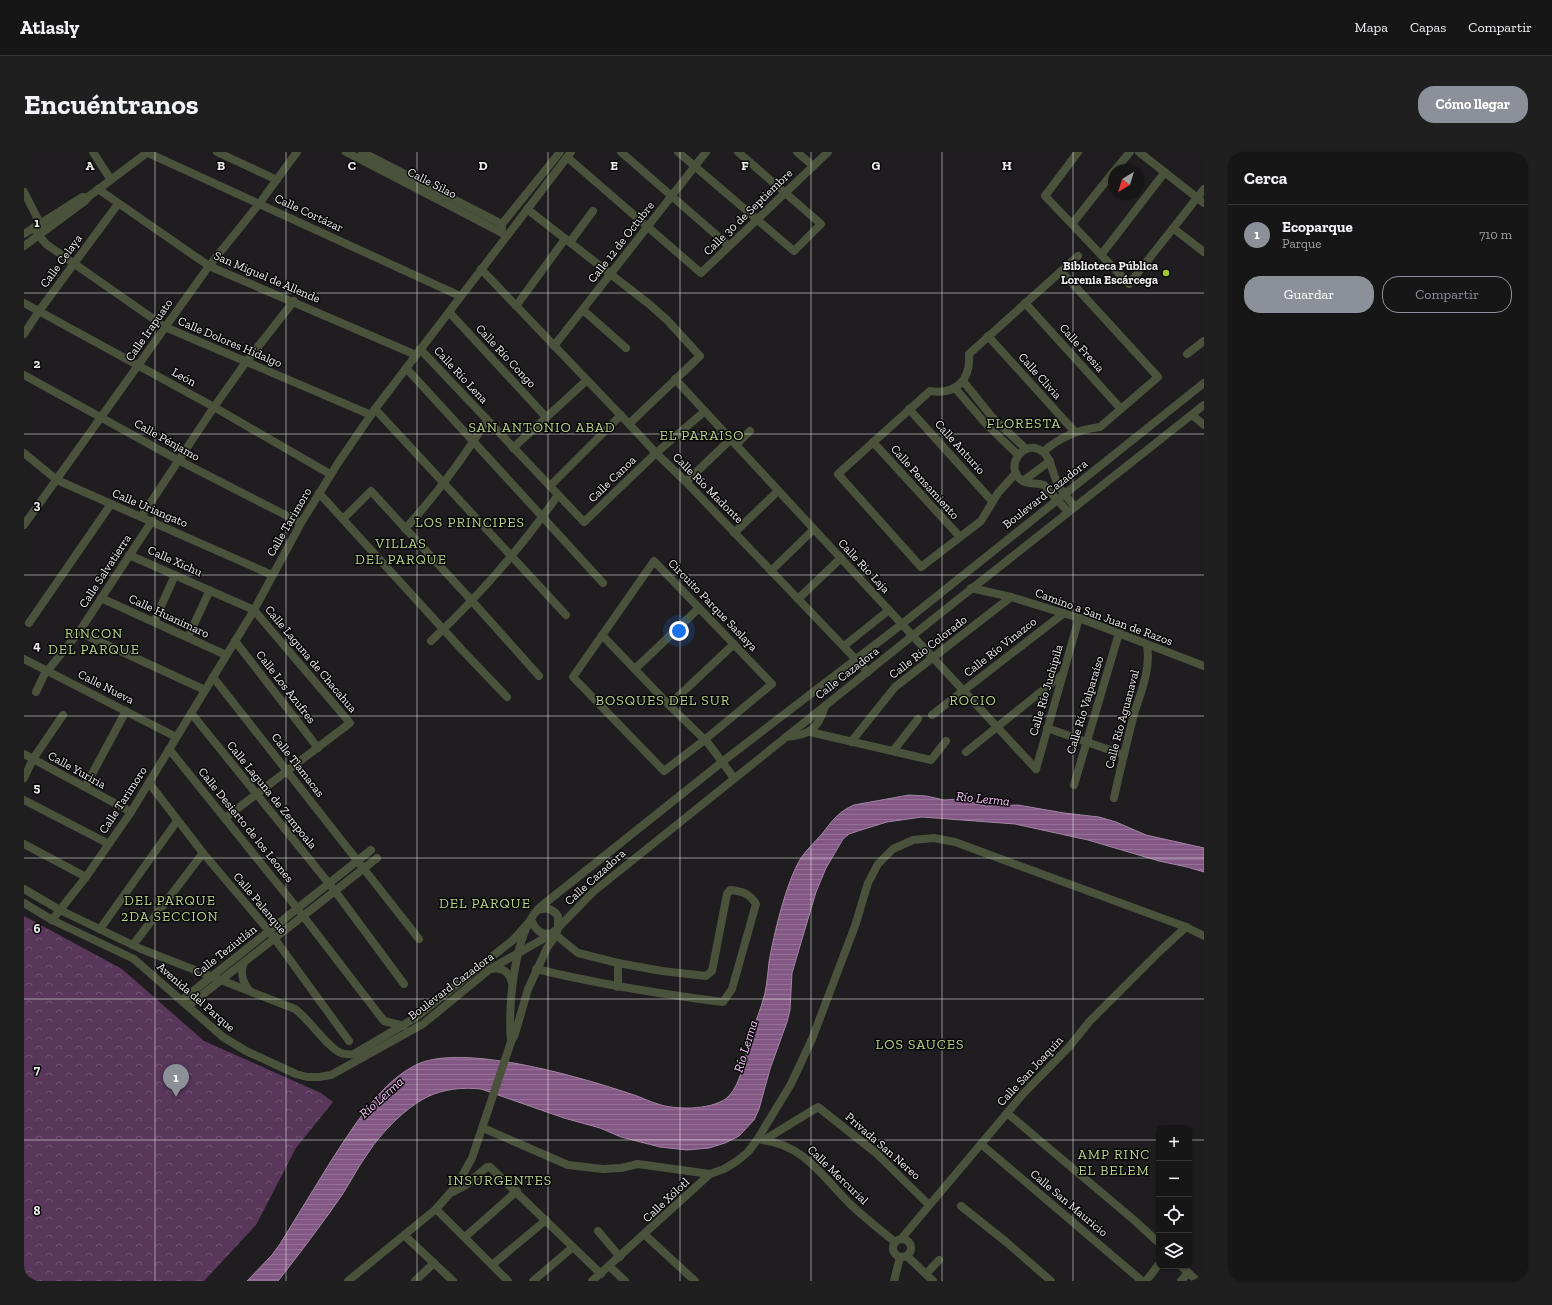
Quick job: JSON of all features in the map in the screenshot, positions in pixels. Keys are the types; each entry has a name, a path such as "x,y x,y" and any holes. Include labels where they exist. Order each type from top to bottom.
{"street":[{"path":"92,152 111,180"},
{"path":"24,246 42,234 147,152"},
{"name":"Calle Cortázar","path":"147,152 460,296"},
{"path":"217,152 277,180"},
{"name":"Calle Irapuato","path":"24,525 102,418 209,266 259,204 297,152"},
{"name":"Calle Silao","path":"346,152 506,235"},
{"name":"Calle Silao","path":"362,152 502,224"},
{"path":"506,235 503,231 502,224 560,152"},
{"path":"621,152 729,246"},
{"path":"678,152 794,251 821,224 738,152"},
{"name":"Calle 12 de Octubre","path":"554,346 706,152"},
{"path":"797,152 813,166"},
{"name":"Calle 30 de Septiembre","path":"647,227 701,273 828,152"},
{"path":"1121,164 1130,152"},
{"path":"1139,152 1201,200"},
{"path":"1076,153 1045,196 1129,284 1173,228 1201,200 1204,189"},
{"path":"569,155 647,227"},
{"name":"Calle Tarimoro","path":"52,920 86,876 131,812 254,610 301,523 330,474 373,412 506,235 569,155"},
{"path":"1100,255 1165,172"},
{"path":"1072,224 1108,180"},
{"name":"San Miguel de Allende","path":"98,189 209,266 418,352"},
{"name":"Calle Dolores Hidalgo","path":"24,192 41,224 42,234 46,244 75,263 165,328 373,412 444,484 566,615"},
{"path":"24,234 82,197 88,197"},
{"name":"Calle Celaya","path":"24,334 39,311 118,204"},
{"path":"527,209 611,274 662,316 700,356 629,424"},
{"path":"516,306 593,211"},
{"name":"Calle Dolores Hidalgo","path":"33,228 42,234"},
{"path":"1173,228 1204,252"},
{"path":"1016,473 1003,486 992,501 981,521 921,567 838,474 930,391 943,392 955,388 963,381 968,373 970,363 969,354 1078,256"},
{"name":"Calle Río Madonte","path":"481,269 656,453 686,482 868,672"},
{"path":"1043,452 1058,440 1075,432 1100,427 1158,377 1062,271"},
{"path":"141,517 214,406 246,362 294,301"},
{"name":"León","path":"24,303 214,406 330,474"},
{"name":"Calle Fresia","path":"1025,303 1121,409"},
{"path":"583,310 626,348"},
{"name":"Calle Río Congo","path":"448,312 546,417"},
{"name":"Calle Clivia","path":"988,336 1075,432"},
{"path":"1187,354 1204,341"},
{"name":"Calle Río Lena","path":"418,352 487,420 584,522"},
{"path":"406,368 603,583"},
{"name":"Calle Pénjamo","path":"24,375 178,460 301,523"},
{"name":"Calle Río Laja","path":"676,379 1036,769"},
{"path":"513,448 587,380"},
{"path":"963,381 992,418 1026,449"},
{"name":"Boulevard Cazadora","path":"902,624 1204,383"},
{"path":"955,388 985,423 1018,455"},
{"path":"971,588 1204,406"},
{"name":"Calle Anturio","path":"909,410 992,501"},
{"name":"Calle Canoa","path":"584,522 656,453 705,411"},
{"path":"550,486 621,415"},
{"path":"1192,415 1204,425"},
{"path":"405,529 444,484 474,442 487,420"},
{"path":"686,482 734,442 750,431"},
{"name":"Calle Pensamiento","path":"873,442 960,537"},
{"path":"1068,512 1044,485 1032,484 1024,481 1016,473 1015,464 1018,455 1026,449 1035,448 1043,452 1050,461 1055,478 1075,507"},
{"name":"Calle Uriangato","path":"24,453 57,480 272,575"},
{"path":"1024,481 1050,461"},
{"path":"734,533 778,491"},
{"path":"343,519 371,492 539,676"},
{"path":"319,493 507,697"},
{"path":"431,641 472,601 512,557 558,495"},
{"path":"29,623 111,504"},
{"path":"24,510 31,516"},
{"name":"Calle Salvatierra","path":"36,692 47,671 79,632 152,521"},
{"path":"771,570 814,529"},
{"name":"Calle Xichu","path":"129,555 254,610"},
{"path":"798,599 841,558"},
{"name":"Circuito Parque Saslaya","path":"654,561 699,608 772,684 664,771 573,677 654,561"},
{"path":"154,622 176,575"},
{"name":"Calle Cazadora","path":"511,1042 536,969 556,932 593,892 971,588"},
{"name":"Camino a San Juan de Razos","path":"971,588 1079,618 1204,666"},
{"name":"Calle Xichu","path":"188,638 210,590"},
{"name":"Calle Huanimaro","path":"101,598 226,655"},
{"name":"Calle Río Colorado","path":"851,742 895,687 1011,598"},
{"path":"635,669 699,608"},
{"name":"Calle Laguna de Chacahua","path":"254,610 350,723 318,748"},
{"path":"844,646 889,610"},
{"name":"Calle Río Vinazco","path":"932,715 1064,613"},
{"name":"Calle Río Juchipila","path":"1036,769 1079,618"},
{"name":"Calle Cazadora","path":"511,1042 510,1015 512,983 519,953 531,920 537,911 721,763 902,624"},
{"path":"79,632 205,690"},
{"name":"Calle Río Valparaíso","path":"1074,785 1119,633"},
{"path":"602,635 702,739 732,780"},
{"name":"Calle Los Azufres","path":"235,641 318,748"},
{"path":"669,705 734,644"},
{"name":"Calle Río Aguanaval","path":"1114,798 1124,755 1148,672 1148,645"},
{"name":"Calle Nueva","path":"24,659 176,738"},
{"path":"966,752 1063,674"},
{"name":"Calle Tlamacas","path":"213,677 419,939"},
{"path":"786,737 798,736 810,732 821,721 825,706"},
{"path":"85,787 126,711"},
{"name":"Calle Laguna de Zempoala","path":"191,713 335,891 404,984"},
{"path":"33,759 62,715"},
{"path":"893,751 918,719"},
{"path":"1047,728 1124,755"},
{"path":"810,732 931,760 946,741"},
{"path":"225,818 318,748"},
{"name":"Calle Desierto de los Leones","path":"169,749 298,908 384,1021 415,1028"},
{"name":"Calle Yuriria","path":"24,754 131,812"},
{"name":"Calle Yuriria","path":"24,778 33,759"},
{"name":"Calle Palenque","path":"149,783 202,854 269,931 349,1041"},
{"path":"24,800 109,844"},
{"path":"100,930 177,821"},
{"path":"760,1140 792,1084 812,1039 855,926 868,883 878,864 893,849 913,840 934,838 955,842 1204,936"},
{"path":"24,844 86,876"},
{"name":"Calle Teziutlán","path":"185,1003 212,977 371,850"},
{"path":"133,945 202,854"},
{"name":"Calle Teziutlán","path":"185,1003 221,980 377,858"},
{"name":"Avenida del Parque","path":"24,889 60,910 133,945 295,1009 304,1015 336,1051 355,1057"},
{"path":"536,969 618,987 671,996 723,1002 732,989 756,904 752,897 740,891 730,890 727,894 712,971 706,976 662,971 618,963 578,953 556,932"},
{"name":"Avenida del Parque","path":"24,903 52,920 134,959 234,1045 296,1074 313,1077 331,1075 355,1057"},
{"path":"537,911 546,908 555,912 559,920 556,932"},
{"path":"531,920 535,928 541,933 545,934 556,932"},
{"name":"Boulevard Cazadora","path":"355,1057 415,1018 513,940 531,920"},
{"name":"Calle San Joaquín","path":"898,1241 1023,1094 1069,1047 1089,1022 1160,951 1186,928"},
{"name":"Boulevard Cazadora","path":"355,1057 423,1024 490,969 556,932"},
{"path":"244,962 242,968 243,980 249,990"},
{"path":"618,963 618,987"},
{"path":"490,969 498,968 505,970 510,976 512,983"},
{"path":"349,1281 436,1208 457,1185 472,1158 511,1042"},
{"name":"Privada San Nereo","path":"760,1140 818,1107 876,1153 930,1205"},
{"path":"1007,1113 1156,1240"},
{"path":"483,1128 568,1165 603,1169 620,1168 638,1164 710,1174"},
{"name":"Calle Xólotl","path":"592,1281 645,1235 710,1174 724,1169 737,1161 760,1140"},
{"name":"Calle Mercurial","path":"760,1140 784,1145 803,1155 851,1204 898,1241"},
{"name":"Calle San Mauricio","path":"981,1144 1142,1281"},
{"path":"450,1194 466,1185 490,1166 601,1274"},
{"path":"465,1237 517,1191"},
{"path":"961,1206 1005,1241 1051,1281"},
{"path":"436,1208 508,1281"},
{"path":"492,1265 546,1220"},
{"path":"598,1231 620,1257"},
{"path":"404,1235 453,1281"},
{"path":"645,1235 695,1281"},
{"path":"894,1281 904,1257 911,1253 911,1246 908,1241 898,1241 893,1250 896,1256 904,1257 933,1281"},
{"path":"533,1281 573,1247"},
{"path":"926,1274 939,1260"},
{"path":"415,1281 434,1263"},
{"path":"609,1266 625,1281"},
{"path":"1146,1281 1156,1268"},
{"path":"1184,1269 1197,1281"},
{"path":"1181,1281 1188,1273"}],"green space":[{"path":"24,916 122,969 204,1041 321,1093 333,1102 296,1148 256,1225 204,1281 24,1281"}],"water":[{"name":"Río Lerma","path":"909,795 926,796 944,800 959,799 986,806 1018,805 1099,817 1116,822 1146,835 1204,848 1204,872 1159,861 1088,840 1015,824 922,817 887,822 849,834 843,839 826,868 816,892 792,973 790,1010 787,1022 770,1069 759,1109 754,1120 739,1136 725,1143 709,1148 687,1150 660,1147 621,1137 600,1128 564,1118 481,1089 468,1088 447,1090 433,1094 402,1114 373,1145 342,1195 278,1281 247,1281 272,1255 280,1244 331,1161 367,1108 389,1084 414,1066 434,1059 459,1057 488,1059 551,1071 607,1086 669,1107 696,1108 723,1101 733,1091 742,1071 765,993 771,950 781,908 790,880 801,858 836,817 849,807"}],"place":[{"name":"Biblioteca Pública Lorenia Escárcega","path":"1166,273"},
{"name":"Ecoparque","path":"176,1097"}],"district":[{"name":"FLORESTA","path":"1024,423"},
{"name":"SAN ANTONIO ABAD","path":"542,427"},
{"name":"EL PARAISO","path":"702,435"},
{"name":"LOS PRINCIPES","path":"470,522"},
{"name":"VILLAS DEL PARQUE","path":"401,552"},
{"name":"RINCON DEL PARQUE","path":"94,642"},
{"name":"BOSQUES DEL SUR","path":"663,700"},
{"name":"ROCIO","path":"973,700"},
{"name":"DEL PARQUE","path":"485,903"},
{"name":"DEL PARQUE 2DA SECCION","path":"170,908"},
{"name":"LOS SAUCES","path":"920,1044"},
{"name":"AMP RINC EL BELEM","path":"1114,1162"},
{"name":"INSURGENTES","path":"500,1180"}]}
